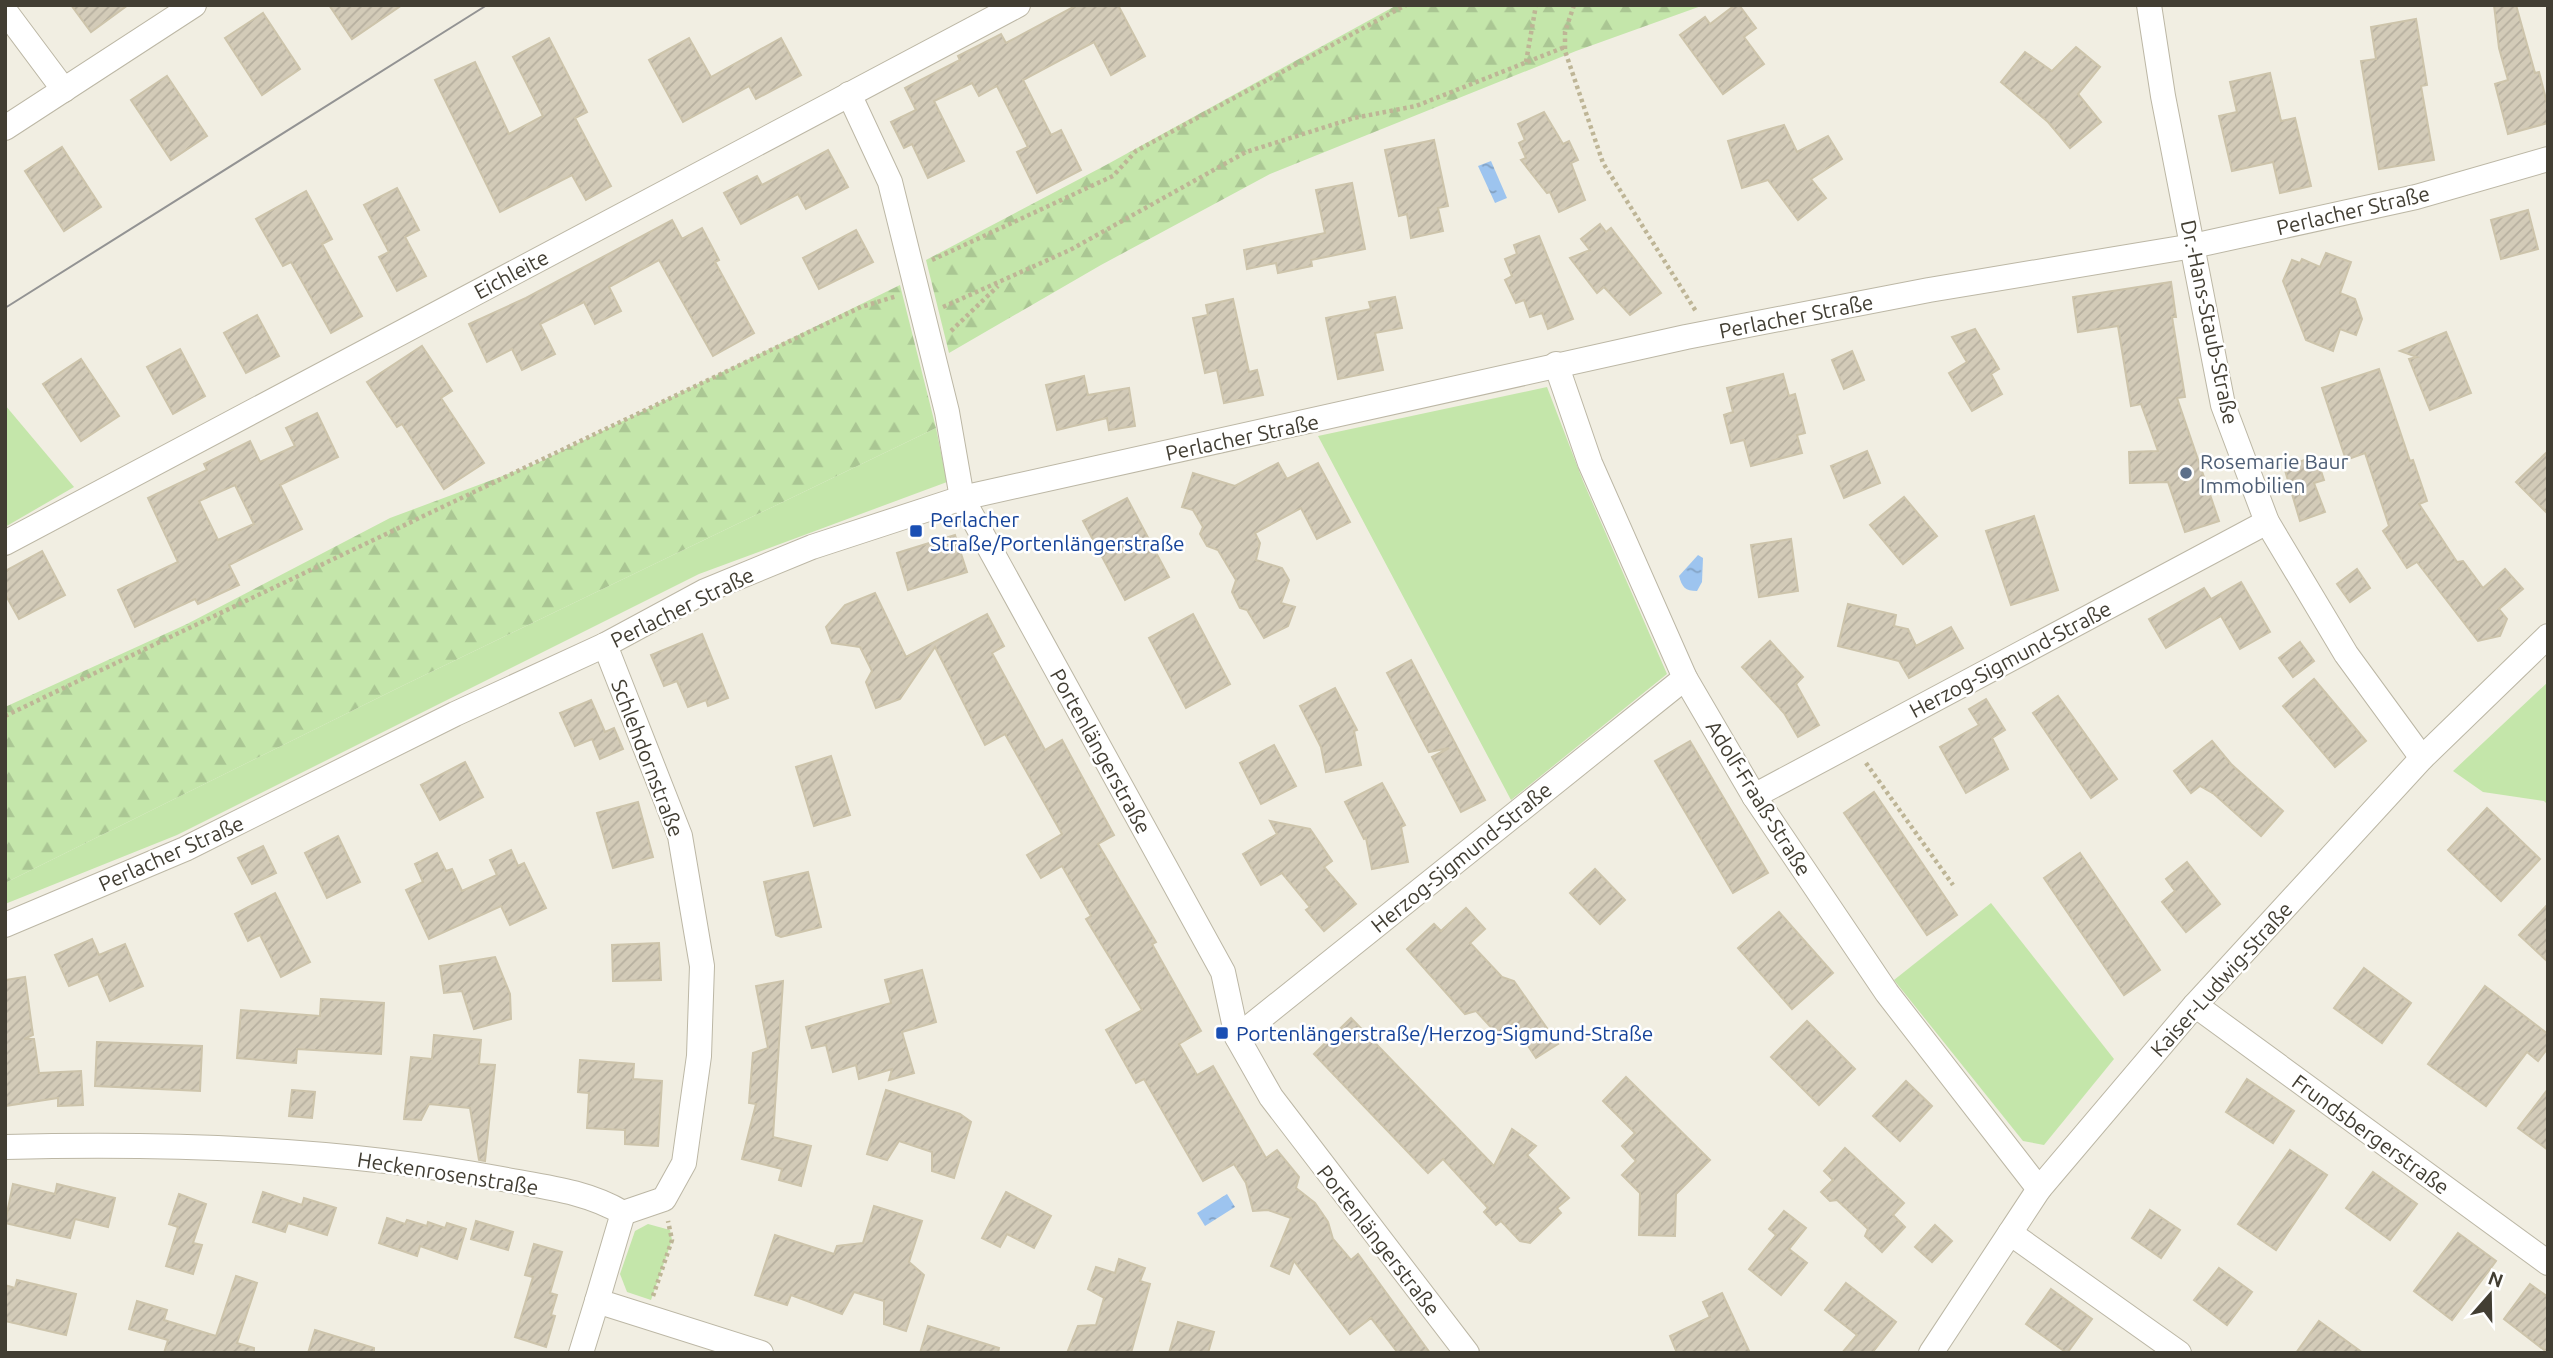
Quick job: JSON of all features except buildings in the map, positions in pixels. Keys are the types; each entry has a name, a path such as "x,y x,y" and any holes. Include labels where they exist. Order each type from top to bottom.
{"street":[{"path":"5,128 194,5"},
{"name":"Eichleite","path":"5,543 1018,5"},
{"name":"Dr.-Hans-Staub-Straße","path":"2149,5 2163,96 2223,405 2267,522 2346,654 2422,758"},
{"path":"5,11 64,90"},
{"name":"Portenlängerstraße","path":"849,94 890,182 932,353 962,498 1223,972 1237,1037 1271,1097 1467,1353"},
{"name":"Perlacher Straße","path":"5,925 184,849 455,713 604,645 705,591 812,547 962,498 1705,333 1928,290 2193,246 2416,197 2548,159"},
{"name":"Adolf-Fraaß-Straße","path":"1556,364 1590,463 1685,678 1754,796 1887,993 2039,1189"},
{"name":"Herzog-Sigmund-Straße","path":"1754,796 2267,522"},
{"name":"Kaiser-Ludwig-Straße","path":"1931,1353 2039,1189 2195,1005 2422,758 2548,636"},
{"name":"Schlehdornstraße","path":"604,645 680,836 702,965 699,1056 684,1163 664,1199"},
{"name":"Herzog-Sigmund-Straße","path":"1237,1037 1685,678"},
{"name":"Frundsbergerstraße","path":"2195,1005 2548,1263"},
{"name":"Heckenrosenstraße","path":"5,1147 97,1144 321,1155 484,1176 598,1198 623,1213"},
{"path":"582,1353 623,1213 664,1199"},
{"path":"2010,1233 2179,1353"},
{"path":"597,1301 761,1353"}],"path":[{"path":"5,716 861,307 1114,176 1136,151 1406,5"},
{"path":"1526,62 1536,5"},
{"path":"1574,5 1565,32 1565,47 1603,163 1633,216 1693,303 1705,333"},
{"path":"923,315 1001,283 1070,250 1246,152 1354,118 1416,106 1565,47"},
{"path":"932,353 1001,283"},
{"path":"1852,743 1953,885"},
{"path":"646,1316 672,1240 664,1199"}],"green space":[{"path":"1397,5 1704,5 1576,51 1270,174 1101,265 949,353 926,260 1106,165"},
{"path":"900,285 936,428 400,687 5,883 5,707 187,624 390,518 535,464"},
{"path":"1547,387 1583,481 1667,674 1511,800 1318,436"},
{"path":"5,405 74,487 5,527"},
{"path":"936,428 947,482 699,574 177,835 5,904 5,883 400,687"},
{"path":"2548,682 2548,805 2544,801 2483,792 2453,771"},
{"path":"1991,903 2114,1059 2044,1145 2023,1141 1894,980"},
{"path":"648,1224 670,1230 672,1240 651,1300 627,1292 620,1274 635,1231"}],"water":[{"path":"1491,161 1507,198 1495,203 1478,166"},
{"path":"1698,555 1703,558 1702,582 1697,591 1683,586 1679,576"},
{"path":"1227,1194 1235,1207 1205,1226 1197,1213"}],"tram line":[{"path":"5,308 487,5"}],"place":[{"name":"Rosemarie Baur Immobilien","path":"2186,473"},
{"name":"Perlacher Straße/Portenlängerstraße","path":"916,531"},
{"name":"Portenlängerstraße/Herzog-Sigmund-Straße","path":"1222,1033"}]}
